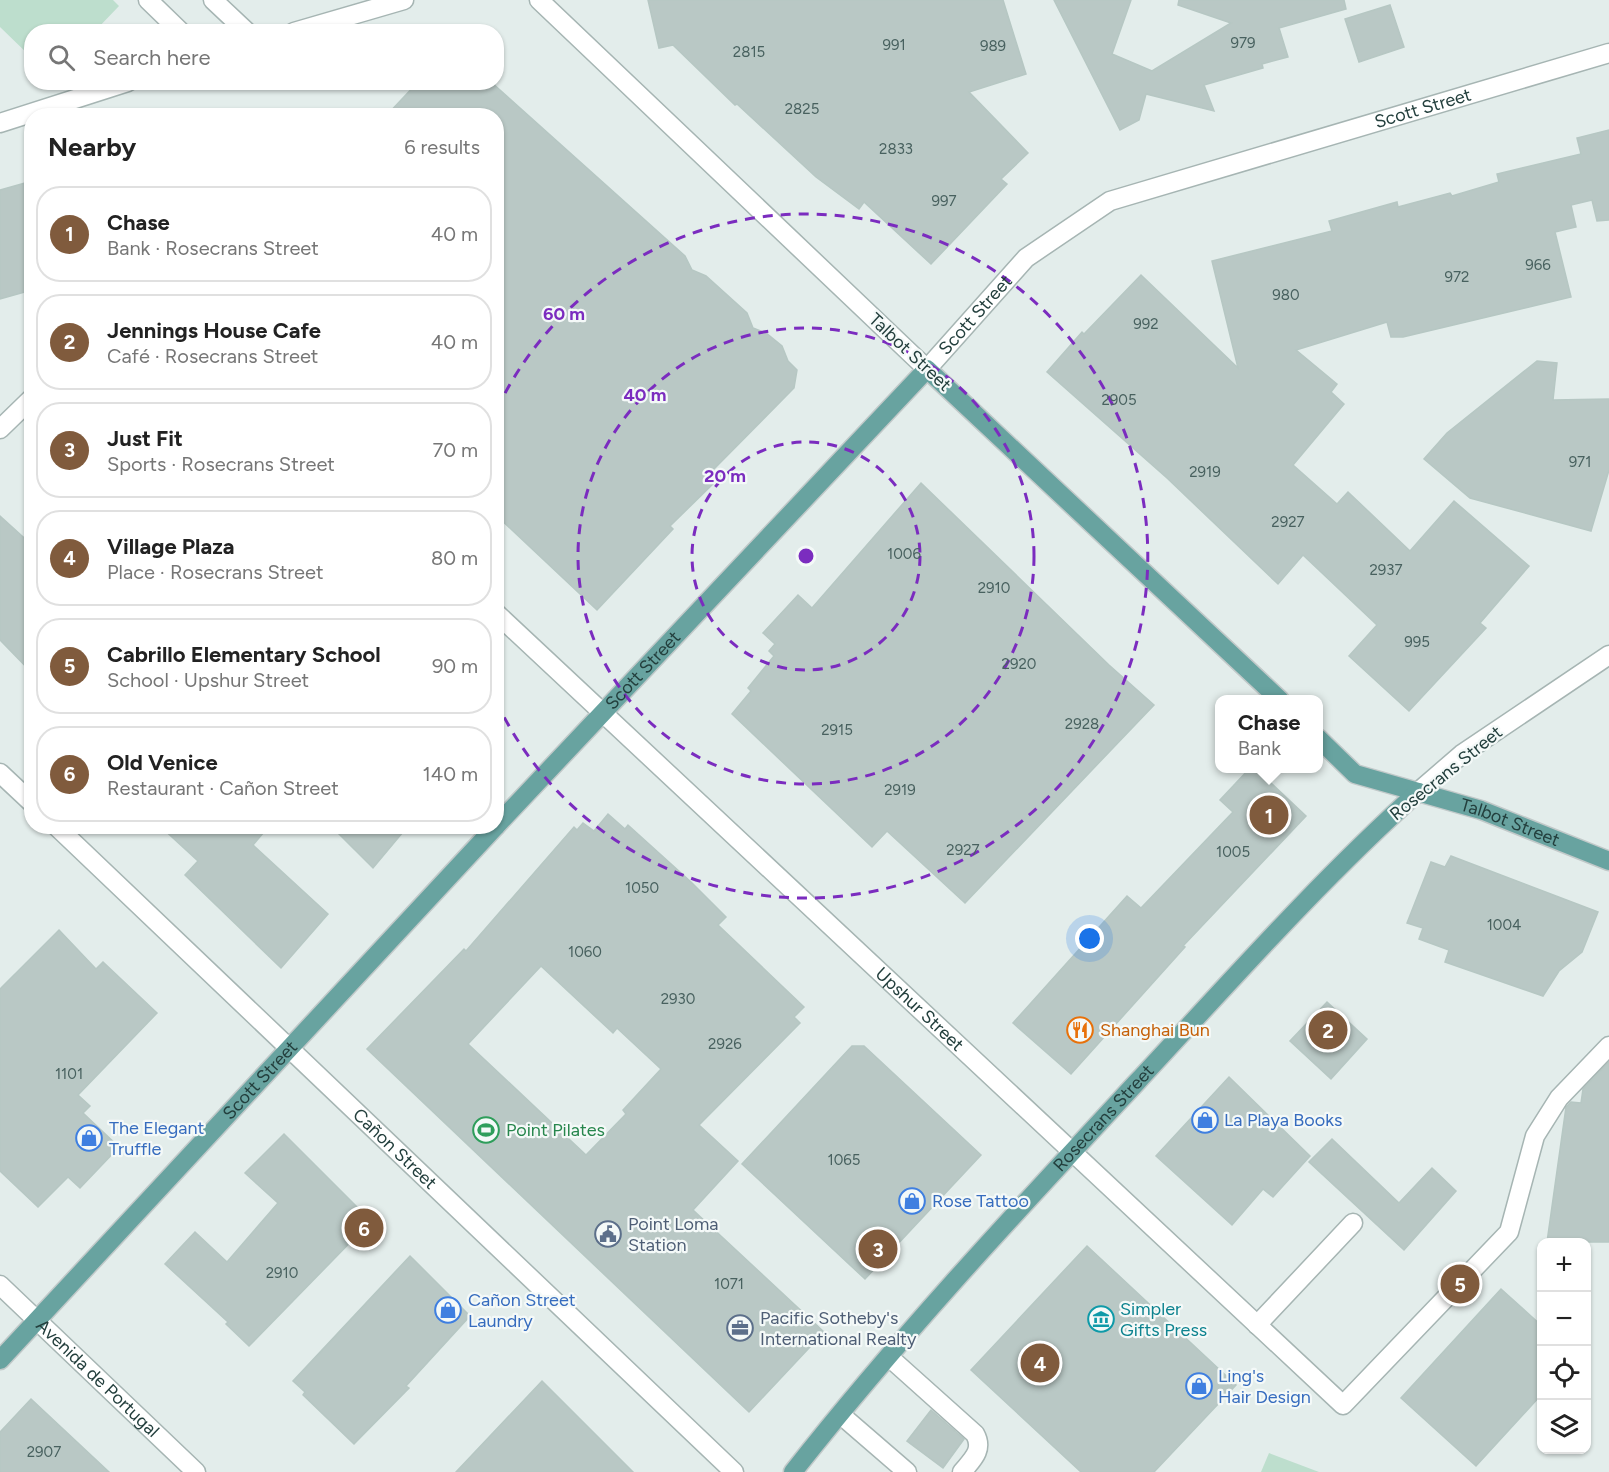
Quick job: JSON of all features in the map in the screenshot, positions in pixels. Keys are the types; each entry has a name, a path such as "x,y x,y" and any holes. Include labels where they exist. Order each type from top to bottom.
{"main road":[{"name":"Talbot Street","path":"927,369 1276,695"},
{"name":"Scott Street","path":"504,818 927,369"},
{"name":"Talbot Street","path":"1323,743 1355,774 1481,810 1609,861"},
{"name":"Rosecrans Street","path":"793,1472 890,1357 1072,1152 1301,906 1418,792"},
{"name":"Scott Street","path":"0,1360 290,1051 489,834"}],"street":[{"path":"148,0 173,24"},
{"path":"213,0 238,24"},
{"path":"322,24 404,0"},
{"name":"Talbot Street","path":"541,1 927,369"},
{"name":"Scott Street","path":"927,369 1026,258 1110,201 1609,53"},
{"path":"47,108 103,90"},
{"path":"0,123 24,115"},
{"path":"0,429 24,406"},
{"name":"Upshur Street","path":"504,620 1343,1405 1509,1232 1535,1136 1559,1098 1609,1046"},
{"name":"Rosecrans Street","path":"1418,792 1462,754 1609,655"},
{"path":"0,773 24,796"},
{"name":"Cañon Street","path":"64,834 734,1472"},
{"path":"1257,1325 1353,1223"},
{"name":"Avenida de Portugal","path":"0,1285 196,1472"},
{"path":"890,1357 975,1434 979,1443 977,1453 962,1472"},
{"path":"841,1415 907,1472"}],"green space":[{"path":"0,0 113,0 119,6 102,24 24,24 24,50 0,27"},
{"path":"1269,1453 1319,1472 1261,1472"}],"building":[{"path":"648,0 1003,0 1026,74 969,92 1028,153 1001,179 1007,184 931,264 864,202 859,209 816,177 737,104 735,105 673,45 659,48"},
{"path":"1054,0 1131,0 1112,54 1152,71 1231,23 1178,5 1179,0 1344,0 1346,9 1279,28 1288,57 1262,64 1263,68 1204,85 1214,111 1146,94 1139,120 1120,130"},
{"path":"1390,5 1404,47 1359,62 1345,19"},
{"path":"410,90 500,90 685,256 692,270 706,276 747,313 753,328 766,333 782,346 788,361 797,370 794,388 713,470 721,476 670,526 673,529 597,610 504,523 504,108 394,108"},
{"path":"1609,130 1609,220 1597,221 1592,200 1571,205 1576,227 1555,232 1571,297 1403,337 1391,337 1387,322 1296,350 1337,384 1331,392 1344,404 1293,465 1337,504 1348,492 1410,551 1454,501 1529,566 1480,623 1486,628 1409,711 1349,656 1377,625 1303,555 1278,584 1167,478 1047,372 1082,332 1084,334 1141,275 1238,368 1212,261 1332,231 1329,221 1397,202 1398,207 1450,193 1452,196 1499,182 1497,174 1581,154 1577,138"},
{"path":"24,183 24,292 0,299 0,190"},
{"path":"1537,361 1557,363 1553,400 1609,399 1609,470 1591,531 1470,498 1424,459 1447,433"},
{"path":"921,483 1109,665 1154,705 965,903 887,831 872,847 732,714 751,691 748,688 774,656 769,651 775,644 763,633 798,595 812,608"},
{"path":"0,516 24,538 24,665 0,640"},
{"path":"1245,773 1260,773 1306,816 1183,946 1185,947 1071,1074 1013,1023 1127,896 1141,908 1233,812 1220,800"},
{"path":"608,814 625,829 628,825 726,917 718,925 804,1007 794,1017 800,1023 699,1125 738,1161 693,1210 824,1332 749,1412 367,1049 464,949 466,951 574,827 577,830 583,823 594,831","holes":["541,966 613,1033 617,1028 661,1069 623,1110 626,1114 586,1155 468,1044"]},
{"path":"169,834 262,834 253,845 328,914 281,968 185,875 198,861"},
{"path":"339,834 401,834 373,868"},
{"path":"1451,856 1598,912 1582,952 1559,971 1543,996 1445,962 1449,950 1419,939 1423,928 1407,923 1431,862 1445,867"},
{"path":"59,930 96,969 103,962 157,1013 78,1095 90,1106 83,1113 119,1147 80,1188 68,1177 38,1207 0,1171 0,989"},
{"path":"1327,1002 1367,1039 1331,1079 1290,1041"},
{"path":"852,1046 864,1046 981,1155 865,1279 742,1164"},
{"path":"1609,1062 1609,1242 1591,1242 1591,1238 1548,1238 1566,1107 1571,1102 1581,1103 1583,1089"},
{"path":"1229,1077 1310,1156 1273,1197 1263,1189 1232,1225 1156,1156"},
{"path":"284,1134 371,1221 249,1346 226,1324 228,1322 165,1264 195,1232 227,1262 278,1203 245,1173"},
{"path":"1332,1139 1399,1203 1432,1168 1456,1191 1404,1250 1309,1162"},
{"path":"1087,1246 1236,1385 1154,1472 1081,1472 971,1370"},
{"path":"410,1256 470,1316 406,1386 409,1388 354,1444 303,1395 305,1392 293,1381"},
{"path":"1501,1289 1537,1321 1537,1399 1476,1466 1401,1398"},
{"path":"542,1381 633,1472 456,1472"},
{"path":"31,1399 109,1472 0,1472 0,1432"},
{"path":"931,1410 964,1439 943,1468 907,1441"}],"place":[{"name":"Chase","path":"1269,815"},
{"name":"Shanghai Bun","path":"1080,1030"},
{"name":"Jennings House Cafe","path":"1328,1030"},
{"name":"La Playa Books","path":"1205,1120"},
{"name":"Point Pilates","path":"486,1130"},
{"name":"The Elegant Truffle","path":"89,1138"},
{"name":"Rose Tattoo","path":"912,1201"},
{"name":"Old Venice","path":"364,1228"},
{"name":"Point Loma Station","path":"608,1234"},
{"name":"Just Fit","path":"878,1249"},
{"name":"Cabrillo Elementary School","path":"1460,1284"},
{"name":"Cañon Street Laundry","path":"448,1310"},
{"name":"Simpler Gifts Press","path":"1101,1319"},
{"name":"Pacific Sotheby's International Realty","path":"740,1328"},
{"name":"Village Plaza","path":"1040,1363"},
{"name":"Ling's Hair Design","path":"1199,1386"}]}
